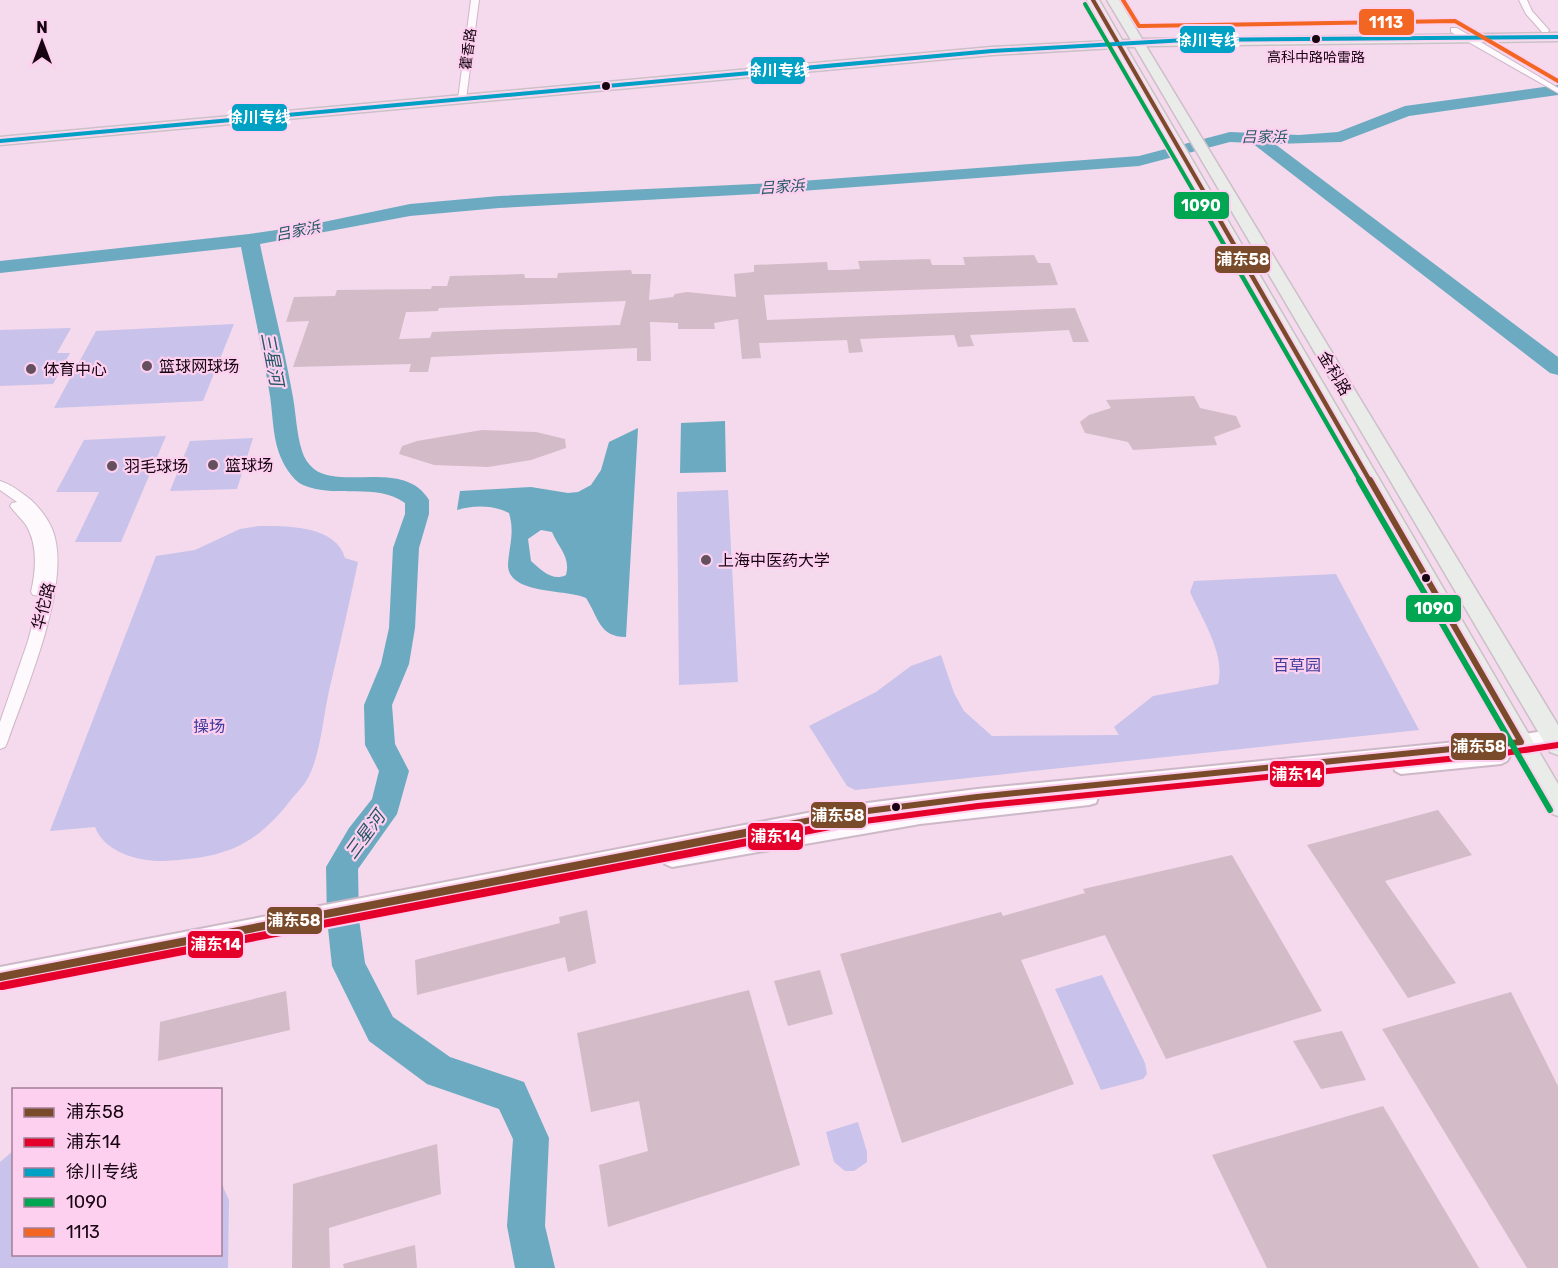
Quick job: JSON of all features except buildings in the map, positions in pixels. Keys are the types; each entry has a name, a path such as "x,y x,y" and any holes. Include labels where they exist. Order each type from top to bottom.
{"main road":[{"name":"金科路","path":"1093,0 1558,806"},
{"name":"金科路","path":"1113,0 1557,741"},
{"path":"0,133 1117,40 1558,30"},
{"path":"1459,34 1558,37"},
{"path":"0,141 462,95"}],"street":[{"name":"藿香路","path":"462,95 475,0"},
{"path":"1523,0 1529,12 1545,30"},
{"path":"1459,34 1558,91"},
{"name":"华佗路","path":"0,485 32,507 44,524 51,543 52,559 45,604 0,742"},
{"name":"华佗路","path":"0,494 24,513 34,528 41,546 43,562 35,606 0,712"},
{"path":"0,977 379,908 920,816 1524,747 1557,741"},
{"path":"0,987 316,920"}],"green space":[{"name":"篮球网球场","path":"234,324 203,401 54,408 96,331"},
{"name":"体育中心","path":"71,328 57,353 70,353 53,384 0,386 0,330"},
{"name":"羽毛球场","path":"166,436 121,542 75,542 99,492 56,492 84,440"},
{"name":"篮球场","path":"253,438 237,489 170,491 190,441"},
{"path":"728,490 738,682 679,685 677,492"},
{"name":"操场","path":"259,526 296,527 321,533 340,547 345,558 358,562 319,745 305,783 263,830 235,848 203,857 164,861 144,860 114,849 106,843 95,827 50,831 156,556 195,550 240,529"},
{"name":"百草园","path":"1336,574 1419,730 855,790 847,786 809,726 876,692 911,666 941,655 954,693 964,711 992,736 1119,735 1114,727 1153,696 1218,684 1220,673 1216,649 1190,592 1194,581"},
{"path":"1102,975 1145,1063 1147,1074 1143,1079 1101,1090 1055,989"},
{"path":"858,1122 867,1152 867,1162 854,1171 845,1171 834,1162 826,1132"},
{"path":"12,1152 12,1256 222,1256 222,1184 229,1200 228,1268 0,1268 0,1162"}],"water":[{"path":"725,421 726,472 680,473 681,423"},
{"path":"638,428 626,637 610,634 605,630 586,598 528,586 518,582 511,575 508,565 512,533 509,513 497,508 483,507 457,510 460,491 531,487 568,493 578,492 591,485 601,470 609,442","holes":["541,530 552,532 567,563 566,575 561,577 547,574 531,561 528,539"]}],"waterway":[{"name":"吕家浜","path":"1256,138 1299,140 1341,137 1405,111 1558,90"},
{"name":"吕家浜","path":"249,240 304,232 410,210 499,202 774,188 1139,161 1230,137 1256,138"},
{"path":"1256,138 1558,368"},
{"name":"吕家浜","path":"0,267 249,240"},
{"name":"三星河","path":"249,240 281,392 287,441 296,463 309,477 325,483 393,487 417,500 417,514 406,548 402,590 402,628 395,664 378,705 380,745 394,771 386,805 360,838 342,867 343,919 349,966 381,1029 440,1071 511,1095 531,1138 526,1226 535,1268"}],"transit line":[{"name":"浦东58","path":"0,977 844,814 977,797 1521,742 1093,0"},
{"name":"1113","path":"1123,0 1139,26 1455,21 1558,81"},
{"name":"1090","path":"1085,4 1550,810"},
{"name":"徐川专线","path":"0,141 992,51 1186,40 1558,37"},
{"name":"浦东14","path":"2,986 845,823 978,806 1498,754 1558,745"}],"place":[{"name":"高科中路哈雷路","path":"1316,39"},
{"name":"篮球网球场","path":"147,366"},
{"name":"体育中心","path":"31,369"},
{"name":"篮球场","path":"213,465"},
{"name":"羽毛球场","path":"112,466"},
{"name":"上海中医药大学","path":"706,560"}]}
